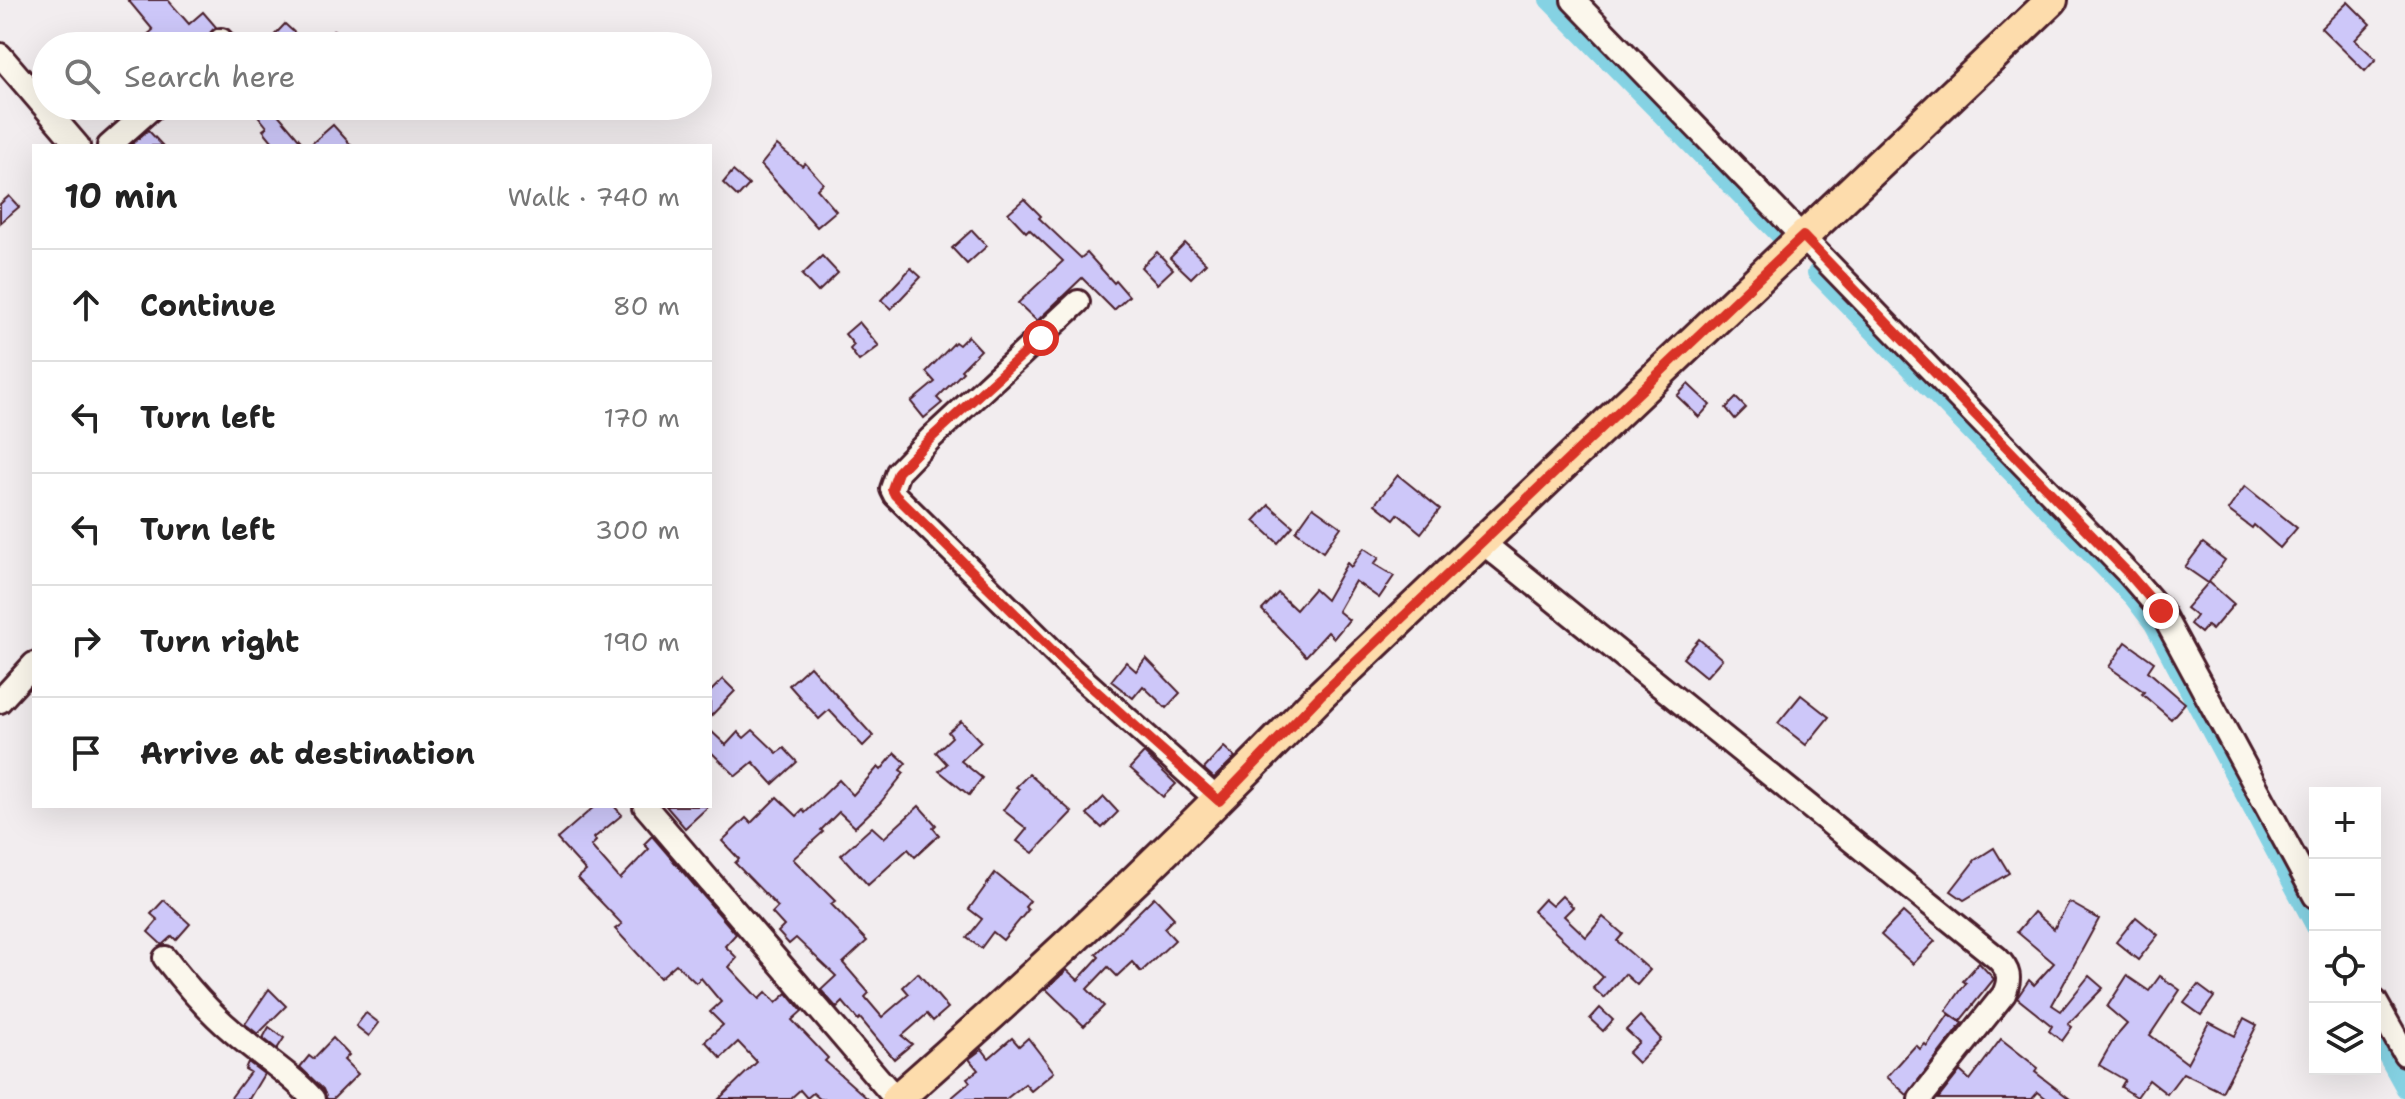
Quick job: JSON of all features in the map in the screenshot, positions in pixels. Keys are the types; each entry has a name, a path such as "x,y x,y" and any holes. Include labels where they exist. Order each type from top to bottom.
{"main road":[{"path":"897,1099 1015,996 1219,801 1320,696 2052,0"}],"street":[{"path":"1573,0 2129,574 2161,611 2309,885"},
{"path":"0,55 32,92"},
{"path":"56,120 76,144"},
{"path":"111,144 138,120"},
{"path":"1078,302 931,438 898,472 892,489 1067,665 1219,801"},
{"path":"1482,542 2008,969 2009,979 2004,994 1920,1099"},
{"path":"0,701 32,666"},
{"path":"647,808 897,1099"},
{"path":"165,958 188,988 231,1031 284,1069 313,1099"},
{"path":"2376,1003 2405,1054"}],"building":[{"path":"128,0 168,0 189,24 203,12 216,27 212,32 151,32 153,30"},
{"path":"2348,2 2370,24 2355,40 2376,59 2365,71 2321,28"},
{"path":"285,24 294,32 277,32"},
{"path":"261,120 283,120 303,144 274,144 263,130 267,127"},
{"path":"333,125 350,144 311,144"},
{"path":"148,130 161,144 132,144"},
{"path":"777,145 802,166 805,163 823,183 817,189 836,211 817,227 761,165"},
{"path":"733,171 749,185 738,197 723,183"},
{"path":"9,196 19,207 0,223 0,204"},
{"path":"1024,199 1041,216 1039,218 1081,258 1087,253 1129,296 1114,310 1082,278 1037,321 1018,303 1063,261 1029,229 1026,232 1008,213"},
{"path":"972,230 987,246 967,264 952,248"},
{"path":"1185,243 1206,263 1191,278 1170,258"},
{"path":"1157,252 1173,269 1157,284 1141,267"},
{"path":"822,256 838,273 818,292 802,275"},
{"path":"911,268 921,277 891,309 881,300"},
{"path":"859,322 879,346 859,361 850,349 854,345 845,334"},
{"path":"968,336 981,350 937,398 942,403 924,418 911,402 935,382 926,372 955,342 959,345"},
{"path":"1688,384 1710,405 1699,417 1677,396"},
{"path":"1736,398 1746,408 1735,419 1726,408"},
{"path":"1398,475 1440,509 1421,533 1398,514 1394,519 1375,504"},
{"path":"2245,486 2297,528 2280,548 2254,525 2252,528 2228,510"},
{"path":"1269,505 1293,526 1278,543 1254,521"},
{"path":"1313,507 1341,527 1323,552 1296,531"},
{"path":"2203,543 2225,560 2209,582 2234,604 2212,630 2207,626 2201,633 2190,624 2196,616 2186,608 2208,583 2185,567"},
{"path":"1364,548 1379,558 1374,564 1394,576 1379,598 1355,581 1338,611 1349,620 1334,638 1328,632 1306,656 1262,610 1278,593 1296,610 1314,589 1326,600 1347,563 1351,567"},
{"path":"1699,639 1722,659 1706,677 1683,658"},
{"path":"2126,642 2154,662 2148,671 2185,703 2171,719 2142,694 2144,692 2109,667"},
{"path":"1146,658 1180,693 1166,708 1143,686 1133,698 1111,681 1126,662 1136,671"},
{"path":"810,666 873,736 863,746 829,710 819,719 789,685"},
{"path":"723,679 735,691 712,715 712,690"},
{"path":"1801,695 1829,717 1806,745 1778,723"},
{"path":"961,721 981,742 961,761 982,778 969,795 939,771 947,764 936,752 952,737 948,732"},
{"path":"753,730 777,753 784,748 797,762 773,784 753,762 736,776 712,753 712,732 726,745 738,732 744,738"},
{"path":"1224,747 1235,757 1214,778 1204,769"},
{"path":"895,753 906,763 900,770 904,773 880,803 855,827 839,812 821,830 823,832 793,859 835,901 831,904 867,941 843,963 869,993 865,997 882,1017 909,994 903,987 918,973 948,1008 933,1021 927,1014 902,1036 912,1044 894,1059 860,1018 858,1020 843,1002 837,1008 821,990 836,976 796,938 789,944 778,932 784,926 772,913 778,907 735,863 739,859 722,841 746,818 751,823 777,797 797,816 803,810 805,813 839,780 853,795"},
{"path":"1144,753 1176,784 1163,797 1130,768"},
{"path":"1029,774 1072,812 1033,853 1017,841 1027,829 1003,810 1019,789 1016,787"},
{"path":"1104,797 1118,812 1102,828 1087,814"},
{"path":"919,806 936,825 933,828 939,835 915,857 908,849 868,885 841,855 872,827 884,838"},
{"path":"593,808 616,808 622,815 594,838 596,841 591,846 620,879 649,849 644,844 652,836 736,934 725,946 737,958 729,967 759,999 766,992 776,1003 787,993 802,1011 792,1020 828,1058 825,1061 868,1099 820,1099 813,1093 807,1098 800,1090 790,1099 719,1099 757,1062 738,1042 721,1058 705,1041 723,1025 710,1012 721,1002 701,978 696,983 676,964 660,978 615,929 622,924 578,878 586,871 557,839"},
{"path":"668,808 707,808 685,828"},
{"path":"1994,848 2009,873 1964,900 1951,891 1975,860"},
{"path":"995,873 1030,901 1025,907 1028,910 1003,940 993,932 981,948 967,938 982,919 969,909"},
{"path":"1562,896 1573,907 1564,916 1586,937 1603,917 1623,934 1617,941 1650,970 1637,985 1625,974 1604,998 1593,988 1603,977 1533,911 1544,899 1552,906"},
{"path":"1154,897 1174,918 1164,928 1175,940 1141,972 1132,962 1117,976 1108,967 1087,989 1104,1006 1084,1026 1046,989 1067,970 1078,980 1099,957 1096,954"},
{"path":"164,900 190,924 176,940 172,936 162,945 148,932 158,920 151,914"},
{"path":"2069,902 2099,919 2052,1005 2061,1011 2089,976 2103,988 2068,1024 2072,1027 2062,1041 2049,1031 2052,1026 2017,998 2029,980 2034,985 2054,963 2017,932 2034,912 2054,929"},
{"path":"1903,912 1935,941 1913,964 1881,935"},
{"path":"2136,917 2158,935 2138,960 2116,942"},
{"path":"1979,963 1994,979 1960,1021 1946,1011 1966,983 1963,981"},
{"path":"2127,976 2149,991 2160,976 2180,990 2150,1035 2187,1063 2209,1022 2235,1036 2244,1018 2257,1025 2222,1092 2183,1073 2167,1094 2149,1080 2137,1097 2121,1087 2125,1080 2099,1065 2127,1024 2107,1007"},
{"path":"2198,985 2214,997 2201,1015 2184,1003"},
{"path":"269,989 286,1006 258,1034 245,1024"},
{"path":"1600,1008 1613,1020 1603,1031 1590,1019"},
{"path":"366,1013 379,1023 369,1036 356,1026"},
{"path":"1949,1014 1962,1023 1907,1095 1887,1077 1916,1045 1920,1049 1925,1044 1927,1046"},
{"path":"1640,1016 1661,1039 1638,1063 1628,1053 1639,1042 1626,1030"},
{"path":"269,1027 284,1038 277,1049 263,1038"},
{"path":"333,1038 349,1055 344,1060 358,1074 333,1099 327,1099 323,1089 300,1067 309,1056 313,1059"},
{"path":"1012,1038 1019,1046 1028,1038 1054,1072 1031,1091 1025,1084 1006,1099 950,1099 970,1082 967,1078 978,1070 969,1059 982,1049 989,1058"},
{"path":"2001,1039 2038,1068 2035,1072 2070,1099 2047,1099 2038,1092 2032,1099 1938,1099 1960,1071 1970,1080"},
{"path":"248,1062 264,1074 249,1099 230,1099 250,1072 245,1069"}],"waterway":[{"path":"1548,0 1779,235"},
{"path":"1816,273 2133,598 2153,624 2309,916"},
{"path":"2381,1046 2405,1089"}],"route":[{"path":"1041,338 931,438 898,472 892,489 1067,665 1219,801 1320,696 1803,236 2129,574 2161,611"}]}
